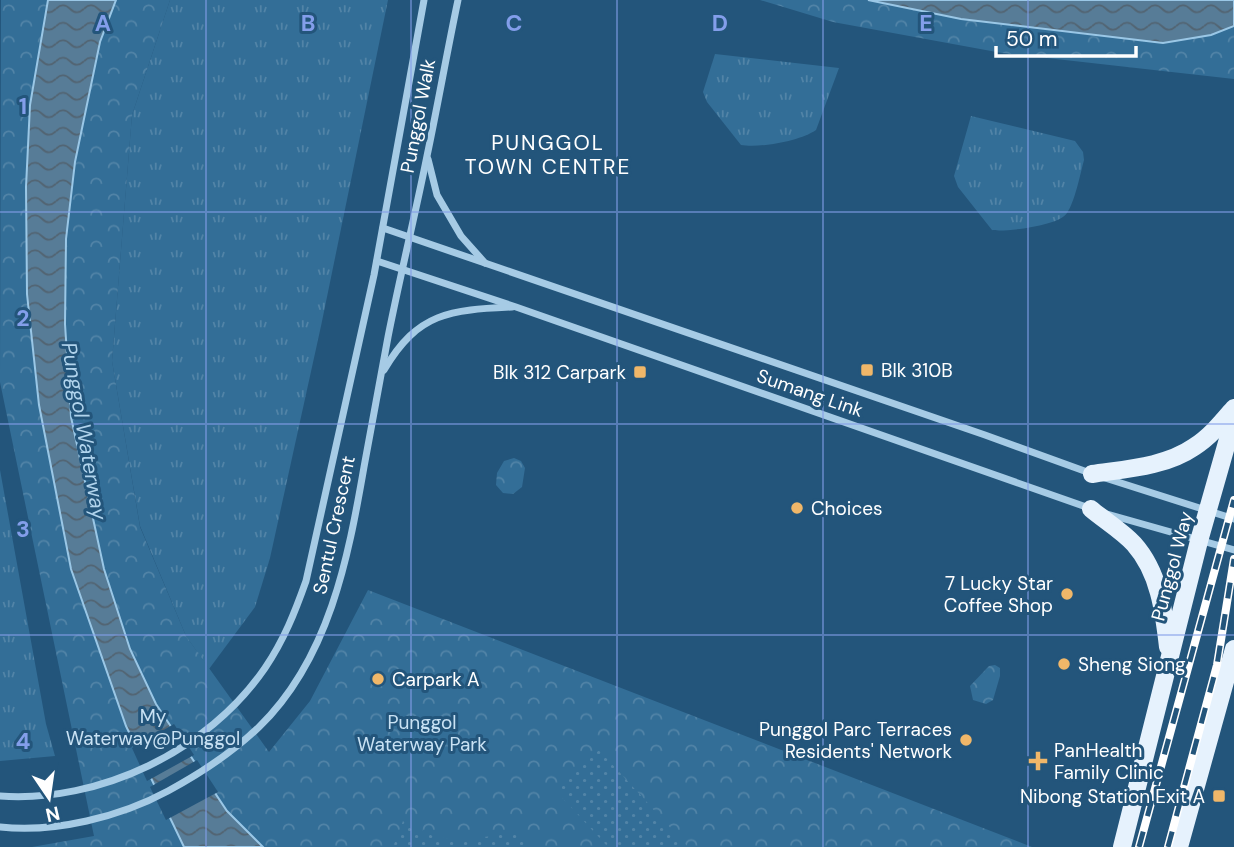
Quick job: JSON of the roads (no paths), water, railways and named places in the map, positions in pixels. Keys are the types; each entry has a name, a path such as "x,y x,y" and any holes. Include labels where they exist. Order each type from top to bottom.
{"main road":[{"path":"1092,474 1141,467 1175,457 1194,448 1214,431 1234,408"},
{"name":"Punggol Way","path":"1122,847 1199,541 1234,418"},
{"path":"1090,509 1134,544 1151,571 1163,606 1170,657"},
{"path":"1179,847 1233,655"}],"street":[{"name":"Punggol Walk","path":"383,228 424,0"},
{"name":"Punggol Walk","path":"409,237 458,0"},
{"path":"428,155 437,195 461,236 487,265"},
{"name":"Sumang Link","path":"383,228 1092,474 1234,519"},
{"name":"Sentul Crescent","path":"0,796 57,794 135,772 174,752 212,724 237,701 264,669 293,619 306,580 383,228"},
{"name":"Sentul Crescent","path":"0,827 44,827 96,818 154,799 228,754 261,725 292,687 320,636 338,593 353,531 409,237"},
{"name":"Sumang Link","path":"377,261 516,307 1090,509 1234,550"},
{"path":"381,376 397,348 415,330 432,319 456,311 516,307"}],"water":[{"path":"48,0 116,0 100,42 75,162 66,239 65,324 71,417 104,569 130,649 156,704 227,811 263,847 184,847 126,726 71,569 39,405 27,294 26,187 30,105"},
{"path":"868,0 1234,0 1234,26 1211,35 1163,43 961,19"}],"railway":[{"path":"1139,847 1234,500"},
{"path":"1168,847 1217,665 1234,559"}],"place":[{"name":"Blk 310B","path":"867,370"},
{"name":"Blk 312 Carpark","path":"640,372"},
{"name":"Choices","path":"797,508"},
{"name":"7 Lucky Star Coffee Shop","path":"1067,594"},
{"name":"Sheng Siong","path":"1064,664"},
{"name":"Carpark A","path":"378,679"},
{"name":"Punggol Parc Terraces Residents' Network","path":"966,740"},
{"name":"PanHealth Family Clinic","path":"1038,761"},
{"name":"Nibong Station Exit A","path":"1219,796"}],"district":[{"name":"PUNGGOL TOWN CENTRE","path":"548,155"}],"water label":[{"name":"Punggol Waterway","path":"84,431"}],"park label":[{"name":"My Waterway@Punggol","path":"153,727"},
{"name":"Punggol Waterway Park","path":"422,733"}]}
